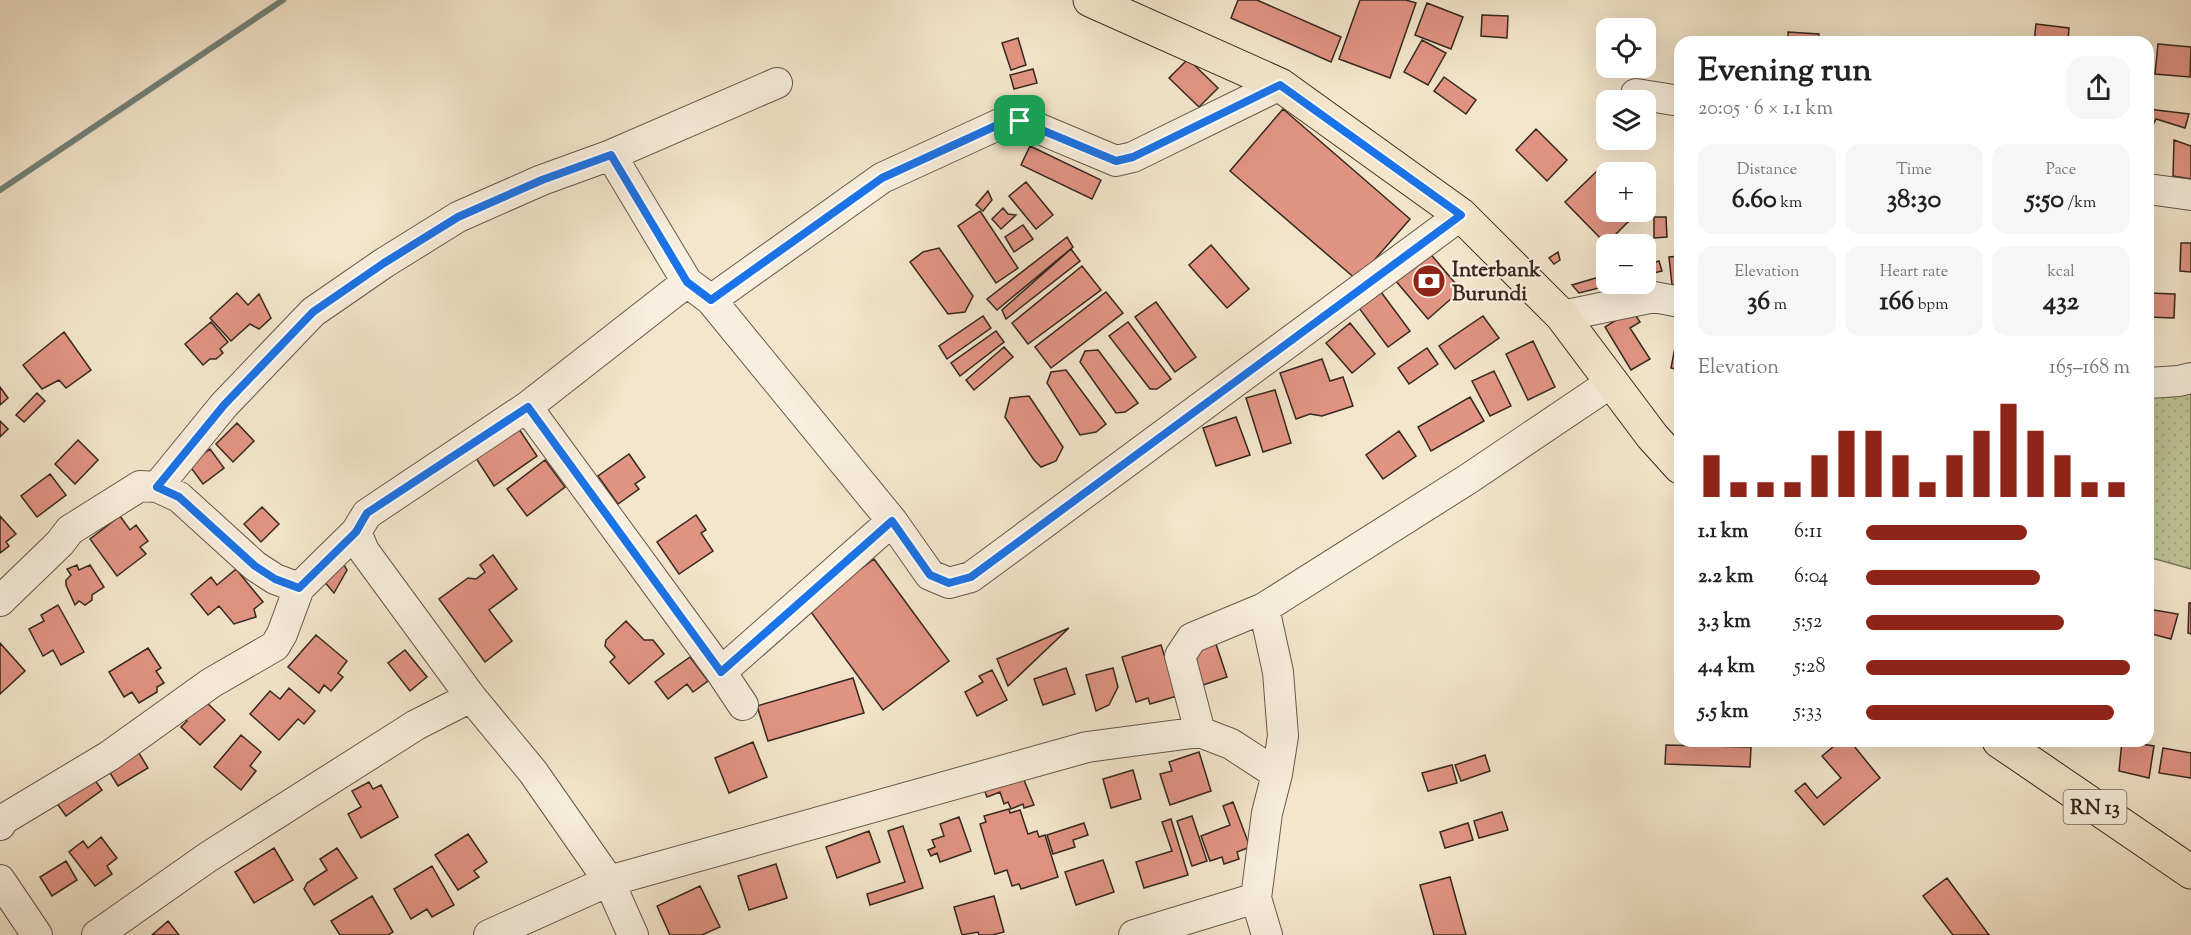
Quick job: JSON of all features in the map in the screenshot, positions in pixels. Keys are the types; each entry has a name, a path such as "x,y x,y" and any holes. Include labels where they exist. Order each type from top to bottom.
{"main road":[{"path":"1090,0 1280,85 1461,215 1562,316 1652,435 1674,460"},
{"name":"RN 13","path":"2009,747 2191,872"}],"street":[{"path":"157,487 224,405 313,312 384,263 458,217 542,180 611,155 777,82"},
{"path":"711,300 882,178 1002,123 1020,121 1116,161 1133,157 1280,85"},
{"path":"1656,97 1674,100"},
{"path":"611,155 687,282 711,300 892,521 930,575 949,583 971,577 1461,215"},
{"path":"2154,190 2191,195"},
{"path":"0,825 4,819 109,756 211,683 275,646 282,634 299,588 356,532 367,513 528,407 687,282"},
{"path":"1562,316 1654,297 1674,301"},
{"path":"2154,383 2191,378"},
{"path":"1200,732 1179,656 1192,639 1264,608 1478,472 1612,382"},
{"path":"528,407 743,705"},
{"path":"0,601 60,543 70,530 140,486 157,487 179,497 255,566 275,579 299,588"},
{"path":"721,672 892,521"},
{"path":"356,532 364,551 471,697 533,772 609,881 633,935"},
{"path":"1264,608 1278,672 1283,736 1277,774 1266,813 1256,898 1267,935"},
{"path":"97,935 258,825 416,725 471,697"},
{"path":"489,935 609,881 1087,747 1200,732 1231,744 1277,774"},
{"path":"0,880 37,935"},
{"path":"1134,935 1256,898"}],"green space":[{"path":"2191,368 2191,569 2154,559 2154,377"}],"building":[{"path":"1238,0 1257,0 1341,37 1331,62 1231,18"},
{"path":"1360,0 1406,0 1416,3 1390,78 1339,59"},
{"path":"1427,3 1463,17 1451,49 1415,35"},
{"path":"1482,15 1508,16 1507,38 1481,36"},
{"path":"2036,24 2069,28 2068,36 2035,36"},
{"path":"1788,32 1819,34 1819,36 1788,36"},
{"path":"1018,38 1026,65 1011,70 1002,43"},
{"path":"1422,40 1446,53 1428,85 1404,72"},
{"path":"2158,44 2191,47 2190,77 2155,74"},
{"path":"1188,59 1218,88 1199,107 1169,78"},
{"path":"1033,69 1037,83 1014,89 1010,75"},
{"path":"1444,77 1476,100 1466,114 1434,91"},
{"path":"1283,109 1410,219 1357,280 1230,171"},
{"path":"2154,110 2189,114 2185,128 2156,119 2154,123"},
{"path":"1536,129 1567,160 1547,181 1516,150"},
{"path":"2174,140 2191,146 2191,179 2173,176"},
{"path":"1030,146 1101,180 1092,199 1021,165"},
{"path":"1596,172 1596,222 1628,222 1616,234 1596,234 1565,202"},
{"path":"1026,182 1053,215 1036,229 1009,196"},
{"path":"988,191 992,200 983,211 976,205"},
{"path":"1003,208 1008,214 1016,215 1001,229 992,219"},
{"path":"980,211 1018,268 996,283 958,226"},
{"path":"1656,217 1666,217 1667,237 1656,238 1654,234"},
{"path":"1023,225 1033,239 1014,252 1005,237"},
{"path":"1067,237 1073,247 997,310 987,299"},
{"path":"2181,243 2191,243 2191,272 2180,271"},
{"path":"1211,245 1249,289 1227,308 1189,265"},
{"path":"939,248 973,296 965,312 948,314 910,262 923,252"},
{"path":"1071,249 1080,261 1006,319 1002,310"},
{"path":"1428,251 1461,290 1428,319 1395,280"},
{"path":"1558,252 1560,260 1554,264 1549,258"},
{"path":"1669,257 1674,257 1674,285 1672,285"},
{"path":"1659,261 1662,271 1656,272 1656,262"},
{"path":"1082,266 1101,290 1028,344 1012,323"},
{"path":"1596,278 1596,289 1579,293 1572,285"},
{"path":"1106,292 1123,313 1051,368 1035,347"},
{"path":"1381,292 1410,331 1388,347 1359,308"},
{"path":"237,293 248,305 259,294 271,318 259,329 250,324 231,341 210,318"},
{"path":"2154,293 2175,294 2174,318 2154,317"},
{"path":"1156,302 1196,357 1175,372 1135,317"},
{"path":"1632,310 1640,322 1630,328 1650,359 1631,370 1605,327"},
{"path":"983,316 991,328 947,359 939,346"},
{"path":"1483,316 1499,338 1455,369 1439,346"},
{"path":"211,322 228,342 220,349 223,353 203,365 185,344"},
{"path":"1128,322 1171,379 1157,389 1150,389 1109,336"},
{"path":"1350,323 1375,354 1352,373 1326,343"},
{"path":"996,331 1004,342 960,376 951,363"},
{"path":"64,332 91,370 66,388 59,380 42,389 23,365"},
{"path":"1533,341 1555,387 1528,400 1506,354"},
{"path":"1004,347 1013,357 974,390 966,380"},
{"path":"1427,348 1438,364 1409,384 1398,368"},
{"path":"1098,350 1138,403 1125,412 1116,413 1080,362 1085,351"},
{"path":"1674,353 1674,369 1671,368"},
{"path":"1322,359 1330,381 1343,377 1353,406 1322,416 1310,414 1296,419 1280,373"},
{"path":"1066,370 1106,424 1096,432 1080,435 1047,383 1051,372"},
{"path":"1494,371 1511,406 1490,416 1472,381"},
{"path":"0,387 8,398 0,405"},
{"path":"1275,390 1291,443 1263,452 1246,398"},
{"path":"37,393 45,401 24,422 16,415"},
{"path":"1029,396 1063,447 1056,461 1041,467 1005,417 1010,398"},
{"path":"1470,397 1484,421 1431,451 1418,427"},
{"path":"1236,417 1250,455 1216,466 1203,428"},
{"path":"0,421 8,429 0,437"},
{"path":"237,423 254,441 233,462 216,444"},
{"path":"515,423 537,456 494,486 472,452"},
{"path":"1399,431 1416,456 1383,479 1366,455"},
{"path":"78,440 98,460 75,484 55,464"},
{"path":"210,449 224,468 203,484 189,465"},
{"path":"629,454 645,477 635,484 639,489 618,504 598,476"},
{"path":"545,460 565,487 527,516 507,489"},
{"path":"50,474 66,495 37,517 21,496"},
{"path":"262,507 279,524 261,542 244,524"},
{"path":"696,515 706,530 701,533 713,551 679,574 657,542"},
{"path":"0,516 16,534 6,542 9,546 0,553"},
{"path":"120,516 130,530 136,525 148,541 140,547 146,554 117,576 90,539"},
{"path":"493,555 517,589 489,610 512,641 485,662 439,599 468,578 476,579 485,572 480,565"},
{"path":"340,558 347,570 334,593 322,579"},
{"path":"874,559 949,661 883,710 808,608"},
{"path":"77,565 79,570 90,565 104,587 92,595 92,600 85,605 79,601 75,605 66,585 66,580 71,575 67,569"},
{"path":"236,569 263,602 254,609 256,617 234,624 219,606 208,615 191,594 211,577 217,585"},
{"path":"2189,603 2191,603 2191,634 2188,633"},
{"path":"58,605 84,652 61,665 53,650 43,656 29,629 44,621 41,615"},
{"path":"2154,610 2178,614 2171,639 2154,635"},
{"path":"626,621 644,640 653,640 664,654 629,684 610,662 615,657 605,646 606,640"},
{"path":"1069,628 1008,686 997,659"},
{"path":"316,635 347,661 338,673 343,677 331,691 324,685 319,693 288,667"},
{"path":"1215,641 1227,677 1203,685 1191,649"},
{"path":"0,643 25,671 0,694"},
{"path":"1161,645 1177,696 1150,704 1148,698 1136,702 1122,657"},
{"path":"148,648 161,668 156,671 164,683 157,687 157,692 139,703 132,692 124,697 109,672"},
{"path":"405,650 427,677 410,691 388,663"},
{"path":"690,657 708,681 693,692 687,684 668,699 655,682"},
{"path":"1066,668 1075,694 1043,705 1034,679"},
{"path":"1113,668 1118,687 1109,705 1096,711 1086,675"},
{"path":"992,670 1007,700 977,716 965,692 983,682 979,676"},
{"path":"853,678 864,713 768,741 757,706"},
{"path":"289,688 315,711 304,724 298,719 279,740 250,714 270,691 280,699"},
{"path":"205,701 225,720 200,745 181,727 187,721 181,715"},
{"path":"241,735 261,752 250,766 256,771 241,790 214,767"},
{"path":"753,742 767,777 729,793 715,758"},
{"path":"134,745 148,768 118,786 104,763"},
{"path":"1666,745 1674,747 1751,747 1750,767 1665,764"},
{"path":"1833,747 1855,747 1880,778 1824,825 1795,791 1805,783 1817,798 1841,778 1822,756"},
{"path":"2121,747 2154,747 2149,778 2119,771"},
{"path":"2163,748 2191,753 2191,778 2159,773"},
{"path":"1199,752 1211,791 1170,805 1160,774 1172,771 1169,762"},
{"path":"1485,755 1490,771 1461,781 1455,765"},
{"path":"1452,765 1457,783 1428,791 1422,773"},
{"path":"87,769 102,790 66,816 51,795"},
{"path":"1133,770 1141,799 1111,808 1103,779"},
{"path":"1022,775 1034,805 1024,808 1023,804 1011,809 1008,802 1004,804 1000,792 987,797 984,789"},
{"path":"369,782 373,789 381,785 398,817 361,838 348,814 361,807 352,791"},
{"path":"1233,802 1250,847 1237,852 1239,859 1224,864 1222,857 1210,861 1201,836 1230,825 1223,806"},
{"path":"1009,809 1010,813 1020,810 1028,834 1037,831 1039,837 1045,835 1058,877 1021,889 1019,884 1012,886 1007,870 995,874 980,824 986,822 984,816"},
{"path":"1502,812 1508,830 1479,838 1474,821"},
{"path":"1192,816 1207,861 1192,866 1177,821"},
{"path":"959,817 971,851 940,862 937,853 931,856 928,850 935,847 932,840 944,836 940,824"},
{"path":"1171,819 1188,875 1144,888 1136,862 1172,851 1162,822"},
{"path":"1084,823 1088,835 1073,840 1075,847 1053,854 1047,835"},
{"path":"1468,823 1473,840 1445,848 1440,832"},
{"path":"903,826 923,888 870,905 867,894 905,882 888,831"},
{"path":"869,831 880,862 837,878 826,847"},
{"path":"468,834 487,862 474,871 479,877 458,890 435,855"},
{"path":"101,837 117,858 107,866 112,874 95,886 69,852 83,841 88,848"},
{"path":"274,848 293,880 254,903 235,872"},
{"path":"337,848 357,878 314,905 304,889 307,883 327,870 320,859"},
{"path":"1103,860 1114,892 1076,905 1065,872"},
{"path":"66,861 77,880 52,896 40,877"},
{"path":"776,864 787,898 749,910 738,876"},
{"path":"432,866 454,905 432,917 427,909 411,919 394,889"},
{"path":"1450,877 1466,935 1434,935 1420,885"},
{"path":"1947,878 1989,935 1953,935 1923,896"},
{"path":"700,886 720,927 702,935 670,935 657,906"},
{"path":"372,896 393,932 388,935 340,935 331,921"},
{"path":"994,896 1004,932 992,935 979,935 978,932 962,935 954,907"},
{"path":"168,921 179,935 152,935"}],"waterway":[{"path":"0,190 283,0"}],"place":[{"name":"Interbank Burundi","path":"1429,281"}],"route":[{"path":"1280,85 1461,215 971,577 949,583 930,575 892,521 721,672 528,407 367,513 356,532 299,588 275,579 255,566 179,497 157,487 224,405 313,312 384,263 458,217 542,180 611,155 687,282 711,300 882,178 1002,123 1020,121 1116,161 1133,157 1280,85"}]}
